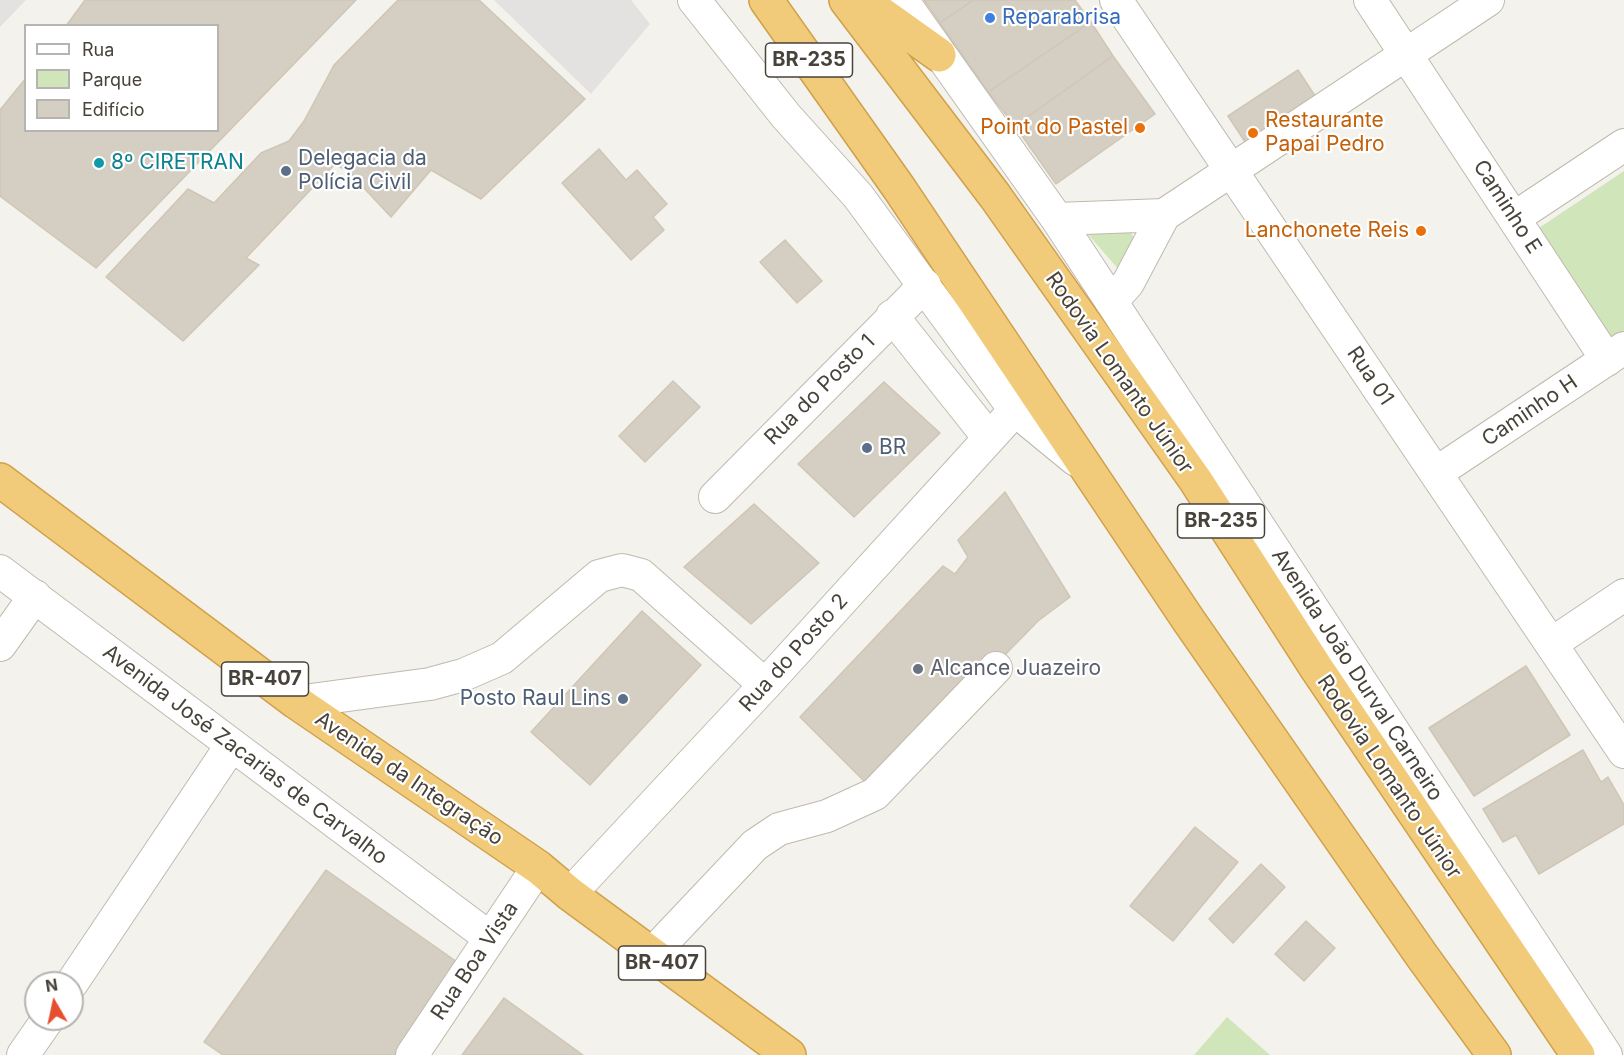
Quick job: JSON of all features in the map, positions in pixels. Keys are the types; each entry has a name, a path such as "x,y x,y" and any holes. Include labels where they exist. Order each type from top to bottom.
{"highway":[{"name":"BR-235","path":"766,0 852,120 985,314 1082,465 1422,956 1494,1055"},
{"name":"Rodovia Lomanto Júnior","path":"846,0 995,196 1196,481 1323,678 1578,1055"},
{"path":"861,0 939,55"},
{"name":"Avenida da Integração","path":"0,480 296,702 538,867 651,955 789,1055"}],"street":[{"path":"694,0 786,116 858,195 1016,410 1082,465"},
{"name":"Avenida João Durval Carneiro","path":"902,0 1057,219 1112,301 1606,1055"},
{"name":"Rua 01","path":"1116,0 1624,752"},
{"name":"Caminho E","path":"1370,0 1514,218 1615,354"},
{"path":"1112,301 1128,283 1164,215 1488,0"},
{"path":"1514,218 1624,145"},
{"path":"1057,219 1164,215"},
{"name":"Rua do Posto 1","path":"715,497 925,285"},
{"path":"892,316 989,438"},
{"name":"Caminho H","path":"1436,473 1615,354"},
{"name":"Rua do Posto 2","path":"570,894 1016,410"},
{"path":"296,702 430,684 464,675 502,658 599,576 622,570 641,575 765,685"},
{"name":"Avenida José Zacarias de Carvalho","path":"0,571 490,938"},
{"path":"1551,644 1624,595"},
{"path":"0,645 35,596"},
{"path":"651,955 755,845 779,829 827,816 875,794 996,668"},
{"path":"80,971 231,746"},
{"name":"Rua Boa Vista","path":"412,1055 538,867"},
{"path":"24,1055 40,1031"}],"green space":[{"path":"1624,171 1624,340 1612,348 1533,232"},
{"path":"1125,229 1132,234 1136,245 1120,271 1086,232"},
{"path":"1227,1017 1270,1055 1194,1055"}],"shaded area":[{"path":"0,0 26,0 0,27"},
{"path":"494,0 631,0 650,24 591,94"}],"building":[{"name":"8º CIRETRAN","path":"85,0 356,0 96,268 0,196 0,110 24,80 24,132 219,132 219,24 67,24"},
{"name":"Delegacia da Polícia Civil","path":"398,0 479,0 585,99 481,199 431,170 391,217 349,172 335,164 246,258 259,265 183,341 106,277 188,189 214,203 261,153 289,141 304,121 334,65"},
{"path":"924,0 973,0 940,23"},
{"path":"973,0 1075,0 1091,22 988,92 940,23"},
{"path":"1091,22 1113,56 1015,126 988,92"},
{"path":"1113,56 1155,114 1056,184 1015,126"},
{"path":"1298,70 1323,108 1253,154 1228,116"},
{"path":"599,149 626,180 637,170 667,204 653,217 664,230 631,260 562,183"},
{"path":"785,240 822,281 797,303 760,262"},
{"path":"673,381 700,407 645,462 619,436"},
{"path":"884,382 940,433 854,517 798,464"},
{"name":"Alcance Juazeiro","path":"1005,492 1070,597 1038,621 873,790 800,717 943,566 955,574 968,557 958,540"},
{"path":"754,504 819,563 751,624 684,567"},
{"path":"642,611 701,665 590,785 531,732"},
{"path":"1526,666 1570,735 1474,796 1429,728"},
{"path":"1583,750 1601,782 1608,777 1624,805 1624,824 1539,874 1516,835 1503,842 1483,809"},
{"path":"1195,827 1238,862 1173,941 1130,906"},
{"path":"1261,864 1285,887 1233,943 1209,919"},
{"path":"326,870 460,964 395,1055 223,1055 204,1042"},
{"path":"1306,921 1335,948 1304,981 1275,954"},
{"path":"504,998 583,1055 462,1055"}],"place":[{"name":"Reparabrisa","path":"990,18"},
{"name":"Point do Pastel","path":"1140,128"},
{"name":"Restaurante Papai Pedro","path":"1253,133"},
{"name":"8º CIRETRAN","path":"99,163"},
{"name":"Delegacia da Polícia Civil","path":"286,171"},
{"name":"Lanchonete Reis","path":"1421,231"},
{"name":"BR","path":"867,448"},
{"name":"Alcance Juazeiro","path":"918,669"},
{"name":"Posto Raul Lins","path":"623,699"}]}
